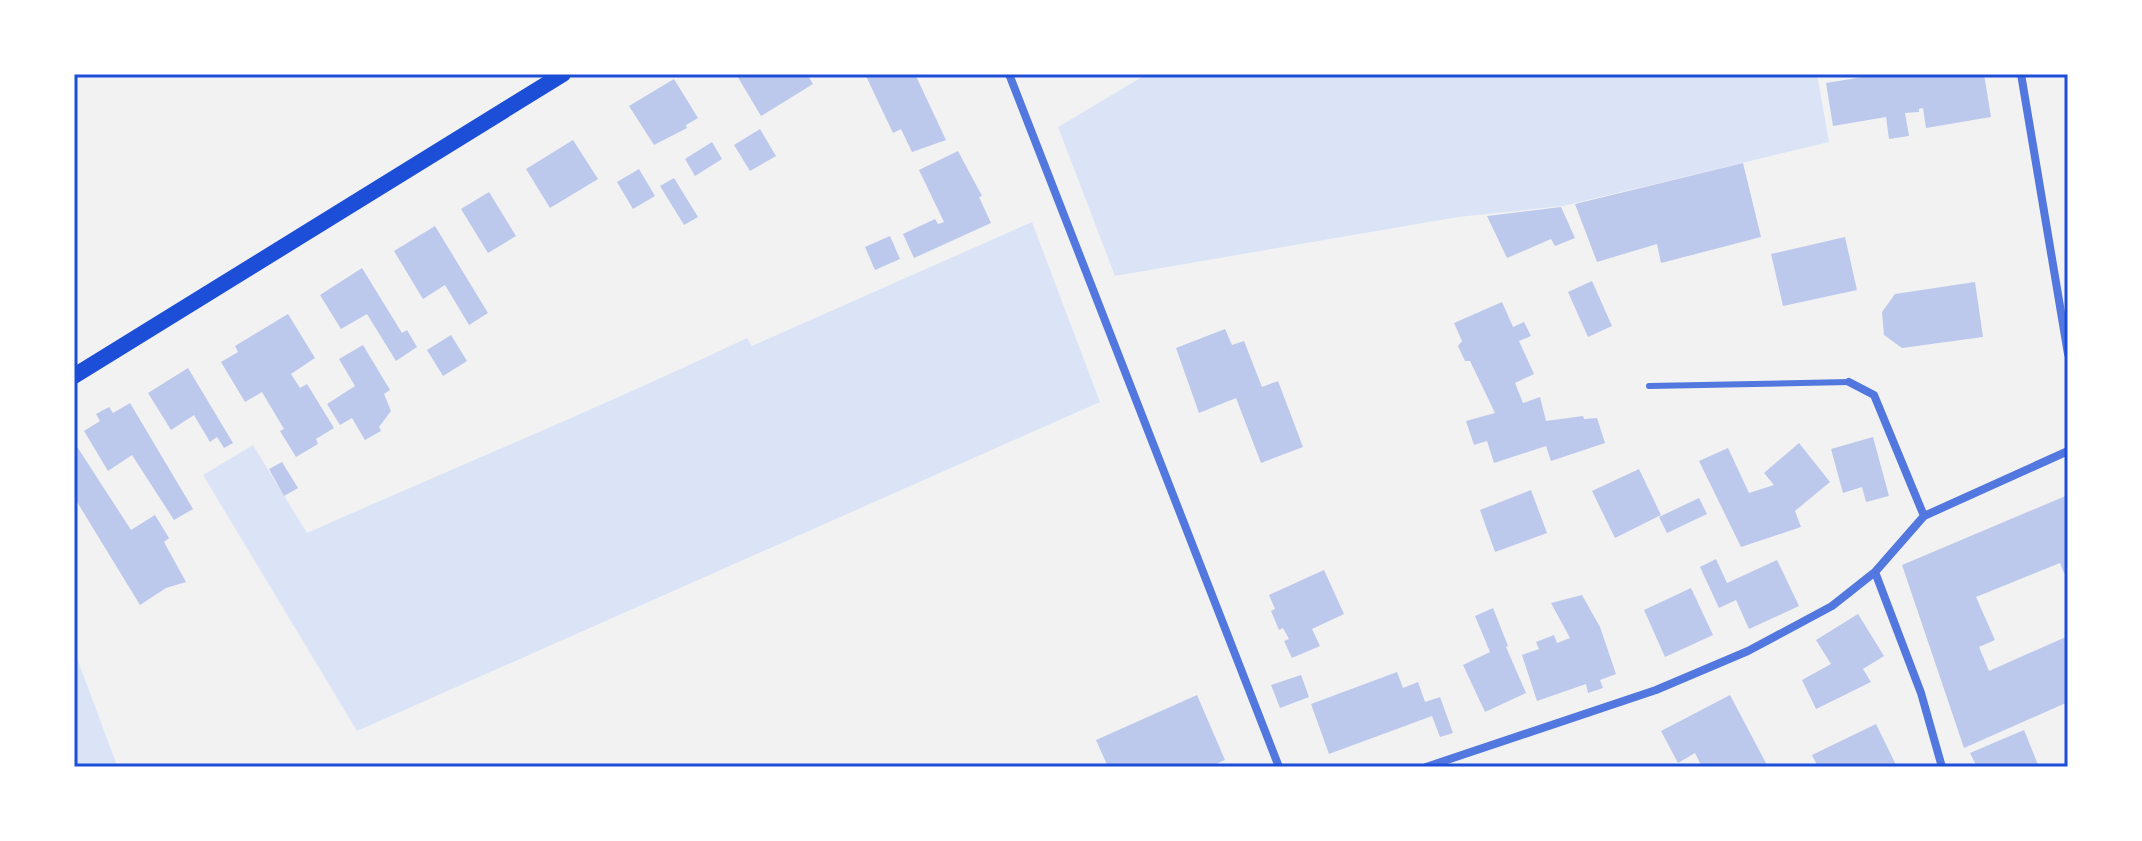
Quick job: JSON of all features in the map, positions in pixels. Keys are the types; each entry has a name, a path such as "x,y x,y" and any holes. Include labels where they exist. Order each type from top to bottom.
{"main road":[{"path":"74,376 563,74"}],"street":[{"path":"1009,74 1279,767"},
{"path":"2021,74 2068,354"},
{"path":"1849,382 1874,395 1924,516"},
{"path":"1426,767 1656,690 1748,651 1832,606 1875,572 1924,516 2068,451"},
{"path":"1875,572 1921,693 1942,767"}],"lane":[{"path":"1649,386 1849,382"}],"shaded area":[{"path":"1147,74 1817,74 1829,142 1563,206 1458,217 1115,276 1058,127"},
{"path":"1032,222 1100,402 357,731 203,475 253,445 307,533 747,338 752,346"},
{"path":"74,650 115,760 118,767 74,767"}],"building":[{"path":"736,74 807,74 813,84 761,116"},
{"path":"865,74 915,74 946,140 912,152 901,129 893,133"},
{"path":"1881,74 1984,74 1991,117 1926,128 1923,108 1919,112 1905,113 1909,136 1889,139 1886,117 1833,126 1826,83"},
{"path":"674,79 698,118 686,125 687,128 654,145 629,106"},
{"path":"760,129 776,156 750,171 734,145"},
{"path":"573,140 598,179 550,208 526,169"},
{"path":"712,142 722,159 695,176 685,159"},
{"path":"958,151 982,196 979,197 991,223 914,258 903,234 935,219 938,224 944,222 919,170"},
{"path":"1743,163 1761,237 1661,263 1657,244 1597,262 1575,204"},
{"path":"639,169 655,196 633,209 617,182"},
{"path":"674,178 698,217 684,225 660,186"},
{"path":"489,192 516,236 488,253 461,209"},
{"path":"1561,207 1575,238 1555,246 1551,239 1507,258 1487,216"},
{"path":"435,226 488,313 469,325 445,285 423,299 394,251"},
{"path":"890,236 900,259 875,270 865,247"},
{"path":"1845,237 1857,290 1783,306 1771,254"},
{"path":"362,268 402,333 407,330 417,347 396,361 367,314 341,329 320,295"},
{"path":"1592,281 1612,326 1588,337 1568,292"},
{"path":"1975,282 1983,337 1902,348 1884,335 1882,312 1895,294"},
{"path":"1502,302 1513,327 1524,322 1531,336 1519,341 1534,374 1515,383 1523,403 1540,397 1546,421 1583,416 1584,419 1597,418 1605,443 1551,461 1546,446 1494,463 1487,441 1474,445 1466,421 1495,413 1470,361 1465,361 1458,346 1462,341 1454,323"},
{"path":"288,314 315,358 291,374 300,388 307,384 334,428 316,439 318,444 296,457 262,392 245,402 221,362 238,352 235,346"},
{"path":"1225,329 1232,345 1244,341 1262,387 1278,381 1303,447 1261,463 1236,398 1199,413 1176,348"},
{"path":"451,335 467,361 443,376 427,350"},
{"path":"363,345 390,390 384,394 391,411 379,427 381,431 365,440 352,418 340,425 327,404 355,386 339,359"},
{"path":"188,368 233,443 224,448 217,437 210,442 194,415 171,430 148,393"},
{"path":"130,403 193,509 174,520 132,455 108,471 84,431 100,421 96,414 109,407 113,413"},
{"path":"1873,437 1889,496 1866,502 1862,487 1843,493 1831,449"},
{"path":"74,442 131,530 155,515 169,538 164,542 186,582 166,588 140,605 74,497"},
{"path":"1799,443 1830,482 1795,511 1801,527 1741,547 1699,461 1728,448 1749,493 1774,485 1764,473"},
{"path":"282,462 298,488 284,496 269,469"},
{"path":"1639,469 1661,515 1615,538 1592,491"},
{"path":"1531,490 1547,533 1495,552 1480,510"},
{"path":"2068,495 2068,572 2064,573 2060,563 1976,597 1995,640 1979,647 1989,671 2068,636 2068,702 1964,748 1902,565"},
{"path":"1699,498 1707,514 1667,533 1659,517"},
{"path":"1716,559 1727,583 1777,560 1799,606 1749,629 1736,600 1719,608 1700,567"},
{"path":"1324,570 1344,614 1312,629 1320,646 1292,658 1284,641 1289,639 1283,628 1279,630 1271,611 1275,609 1269,595"},
{"path":"1691,588 1713,635 1665,657 1644,610"},
{"path":"1582,595 1600,627 1616,674 1600,680 1603,688 1588,693 1586,684 1537,701 1522,655 1539,649 1536,642 1554,635 1557,643 1570,638 1551,603"},
{"path":"1493,608 1526,693 1485,712 1463,665 1490,652 1475,616"},
{"path":"1858,614 1884,656 1863,669 1871,682 1816,709 1802,680 1831,664 1816,640"},
{"path":"1397,672 1403,688 1418,682 1425,702 1440,697 1453,733 1440,737 1432,716 1329,754 1311,704"},
{"path":"1301,675 1309,697 1280,708 1271,685"},
{"path":"1197,695 1225,760 1209,767 1108,767 1096,740"},
{"path":"1730,695 1768,767 1702,767 1695,753 1678,763 1661,731"},
{"path":"1876,724 1897,767 1818,767 1812,755"},
{"path":"2024,730 2039,767 1977,767 1970,753"}]}
